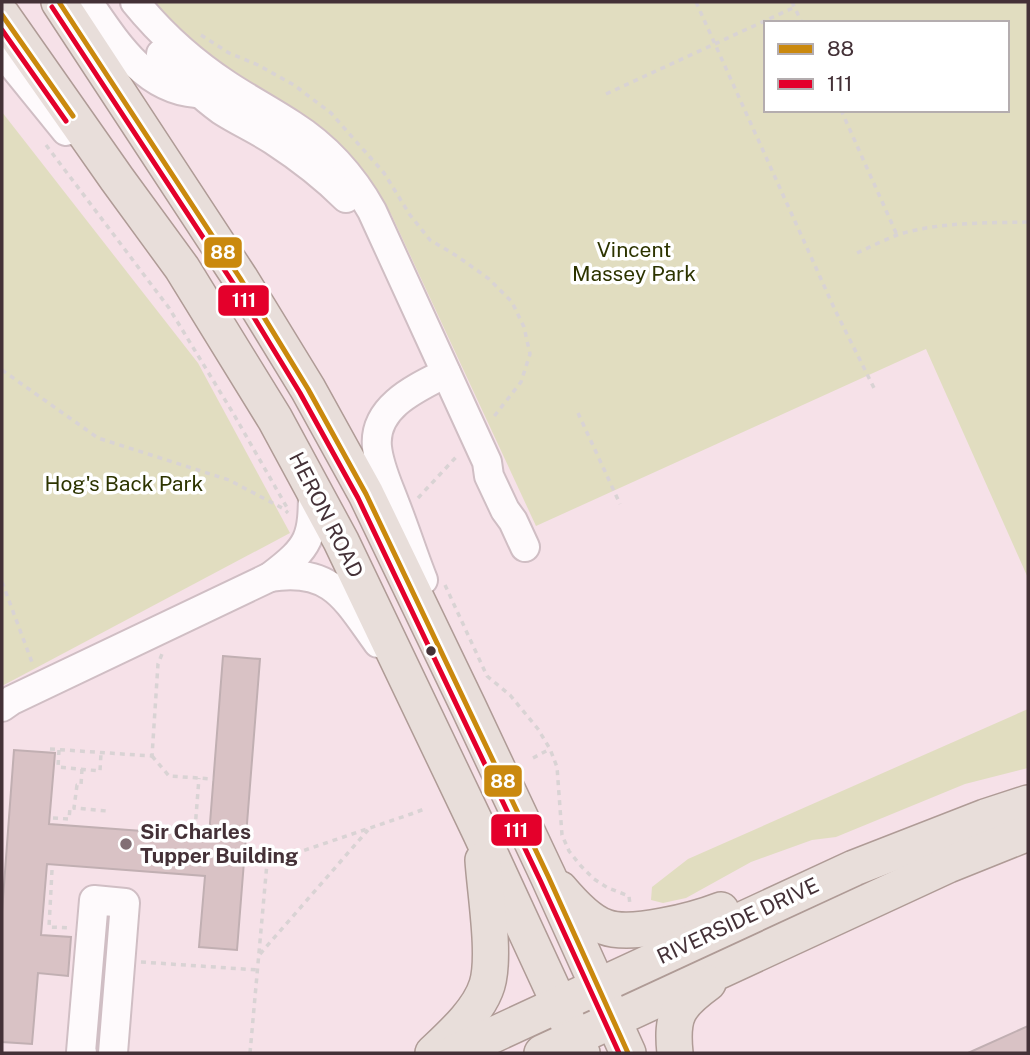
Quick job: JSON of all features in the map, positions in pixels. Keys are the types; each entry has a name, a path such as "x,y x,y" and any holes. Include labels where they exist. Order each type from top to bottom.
{"main road":[{"name":"HERON ROAD","path":"59,2 240,278 302,380 366,494 548,876 628,1053"},
{"name":"HERON ROAD","path":"2,15 183,268 275,419 341,541 579,1046"},
{"name":"RIVERSIDE DRIVE","path":"454,1053 854,868 1028,803"},
{"path":"433,1053 469,1017 487,985 490,950 480,832"},
{"name":"RIVERSIDE DRIVE","path":"542,1053 579,1046 612,1020 948,865 1028,833"},
{"path":"548,876 577,909 605,928 629,930 661,927 705,916 750,898 854,868"},
{"path":"675,1053 673,1036 676,1017 688,998 731,966"}],"lane":[{"path":"88,2 114,40 147,74 173,89 224,96 263,108"},
{"path":"120,2 141,33 201,94 322,175 363,217 395,261"},
{"path":"135,2 178,48 226,85 306,135 346,173 362,193 475,437 496,458 489,475 525,547"},
{"path":"2,52 62,127 117,179"},
{"path":"446,373 414,388 402,397 379,427 377,447 386,481 468,706"},
{"path":"2,707 271,577 300,552 306,542 313,518 313,487"},
{"path":"271,577 308,575 318,578 339,592 412,691"},
{"path":"82,1053 94,900 125,903 113,1053"}],"path":[{"path":"696,2 835,310 874,388"},
{"path":"792,2 801,21"},
{"path":"765,21 795,7"},
{"path":"606,94 764,21"},
{"path":"842,112 897,235"},
{"path":"2,370 98,438 229,480 284,509 292,516 169,308 43,142"},
{"path":"857,253 897,235 951,226 1028,222"},
{"path":"578,413 620,504"},
{"path":"409,507 475,437"},
{"path":"442,579 487,676 510,695 538,729 550,749 557,767 562,835 569,851 594,879 629,896 630,907"},
{"path":"2,582 41,687"},
{"path":"157,692 152,756 169,776 213,779"},
{"path":"50,749 152,756"},
{"path":"533,758 550,749"},
{"path":"59,750 58,767 100,771 101,752"},
{"path":"74,808 76,785 81,785 82,769"},
{"path":"195,829 199,778"},
{"path":"53,818 69,819 70,808 107,811"},
{"path":"250,1053 267,863 427,808"},
{"path":"259,956 369,829"},
{"path":"52,870 49,927 74,929"},
{"path":"151,963 258,970"}],"green space":[{"name":"Vincent Massey Park","path":"149,2 1028,2 1028,578 926,349 536,526 391,214 355,168 196,50"},
{"name":"Hog's Back Park","path":"2,112 198,363 290,533 2,686"},
{"path":"1028,709 1028,768 965,784 836,837 812,840 751,862 686,898 663,903 651,900 652,887 688,859"}],"building":[{"name":"Sir Charles Tupper Building","path":"223,656 260,659 237,950 199,947 205,876 47,864 41,935 71,937 68,976 38,973 32,1044 2,1042 2,912 14,750 55,753 49,824 209,836"},
{"path":"1028,1026 1028,1053 968,1053"}],"transit line":[{"name":"88","path":"59,2 240,278 308,389 366,494 548,876 628,1053"},
{"name":"111","path":"52,7 233,283 300,393 358,498 540,880 619,1053"},
{"name":"88","path":"2,15 73,116"},
{"name":"111","path":"2,30 66,121"}],"place":[{"name":"Sir Charles Tupper Building","path":"126,844"}]}
